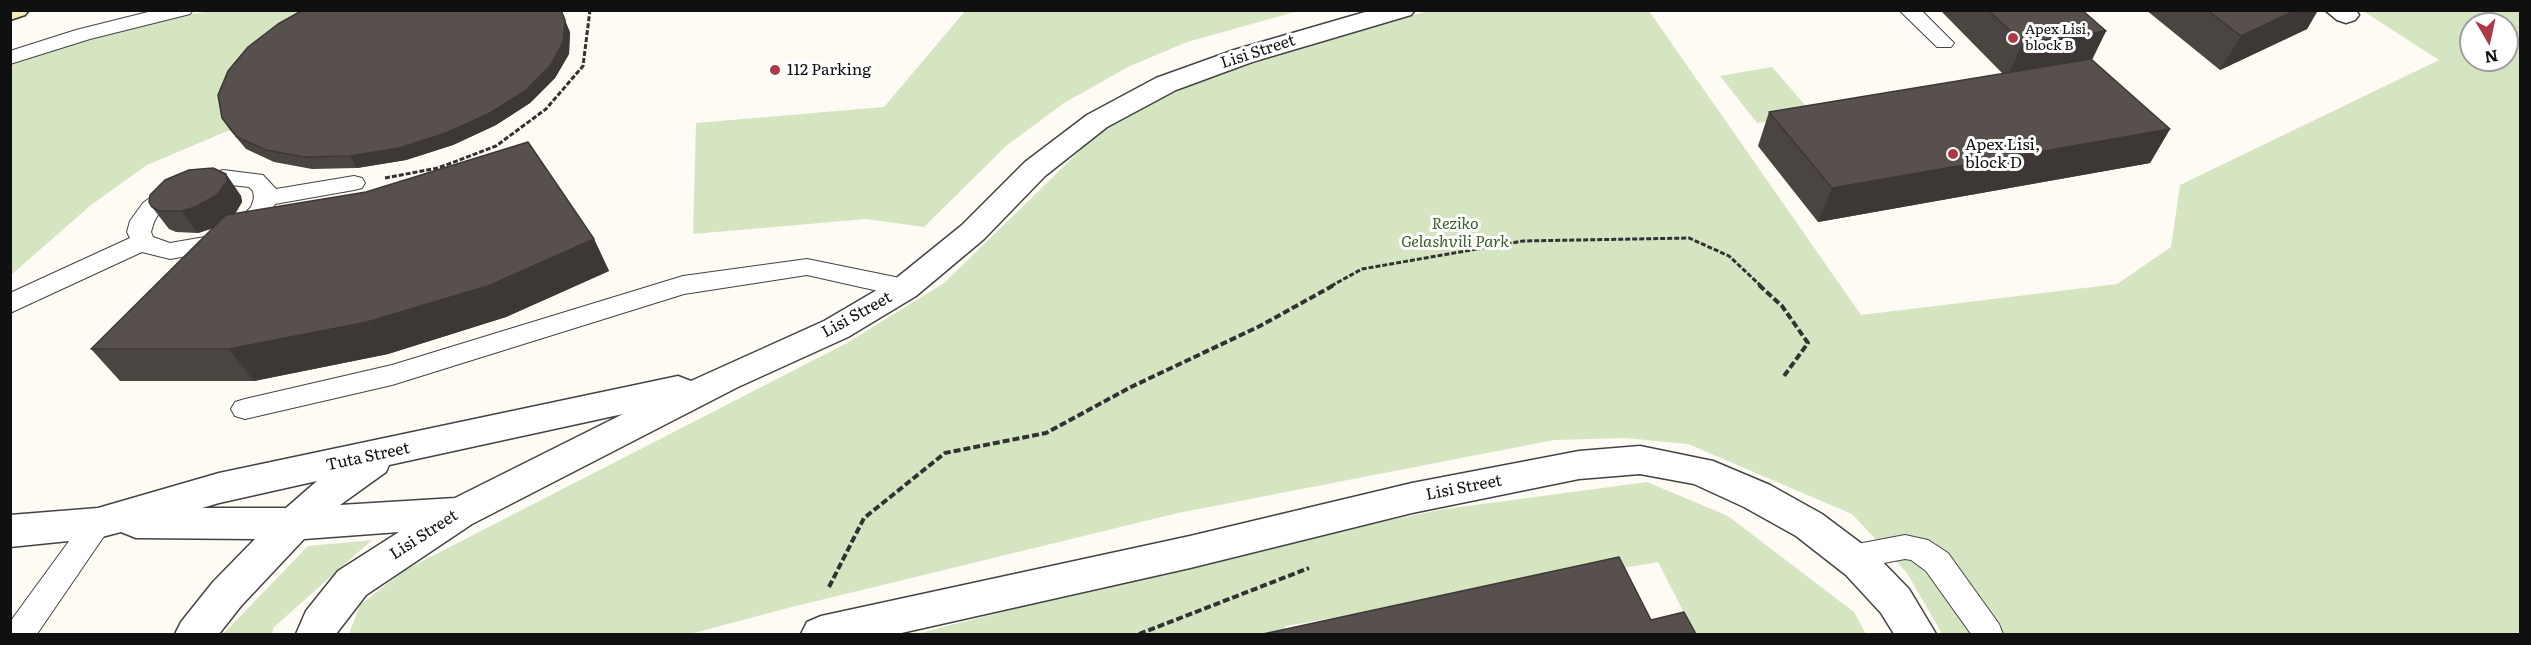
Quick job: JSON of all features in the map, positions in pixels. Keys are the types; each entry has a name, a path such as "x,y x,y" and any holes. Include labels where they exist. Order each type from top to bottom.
{"main road":[{"path":"10,12 16,10"}],"street":[{"name":"Lisi Street","path":"316,634 320,623 352,584 459,513 726,378 788,352 836,328 905,288 973,232 1035,169 1096,121 1166,84 1242,56 1402,10"},
{"name":"Tuta Street","path":"10,531 98,523 219,488 726,378"},
{"path":"195,634 227,594 294,524 332,490 384,454"},
{"name":"Lisi Street","path":"821,634 1190,552 1412,498 1579,465 1640,460 1700,471 1757,496 1809,525 1852,557 1895,601 1916,634"},
{"path":"98,523 294,524 459,513"}],"lane":[{"path":"10,58 83,34 183,10"},
{"path":"1909,10 1944,43"},
{"path":"223,177 255,180 264,188 266,198 261,210 250,222 233,234 190,249 170,251 154,248 143,242 139,232 142,220 158,203 184,188 223,177"},
{"path":"266,198 354,183"},
{"path":"10,304 143,242"},
{"path":"245,409 392,375 683,285 807,267 905,288"},
{"path":"20,634 98,523"},
{"path":"1852,557 1905,548 1918,549 1937,562 1988,634"}],"path":[{"path":"354,183 438,168 496,146 546,109 582,66 590,10"},
{"path":"827,592 864,518 945,453 1046,433 1131,387 1260,326 1362,269 1523,241 1689,238 1729,256 1782,306 1808,343 1784,376"},
{"path":"1155,634 1158,627"}],"green space":[{"path":"966,10 1298,11 1187,42 1128,67 1064,103 1006,146 924,227 866,219 693,234 696,123 884,107"},
{"path":"210,11 316,11 230,130 147,165 91,205 11,275 11,63 169,18"},
{"name":"Reziko Gelashvili Park","path":"1428,11 1649,11 1861,315 2117,284 2171,247 2180,185 2439,60 2363,11 2520,11 2520,634 1942,634 1907,573 1852,514 1688,444 1625,438 1554,440 1178,513 690,634 349,634 360,605 405,570 847,343 944,283 1098,133 1168,92 1258,58"},
{"path":"1772,67 1813,114 1757,123 1720,76"},
{"path":"1647,482 1728,516 1854,612 1866,634 1695,634 1658,562 1286,626 1279,634 916,634 1243,550 1445,509"},
{"path":"372,540 273,628 272,634 223,634 308,546"}],"building":[{"path":"303,10 561,10 565,20 563,42 550,66 525,91 490,113 446,133 399,148 350,156 304,157 266,150 237,137 222,118 218,95 228,71 248,47 278,24"},
{"path":"1988,10 2082,10 2106,31 2023,43"},
{"path":"2207,10 2296,10 2241,36"},
{"path":"2091,59 2170,129 1832,188 1769,112"},
{"path":"528,142 594,239 488,286 367,322 229,349 91,349 226,215 366,192"},
{"path":"213,168 226,174 227,181 217,195 195,207 182,211 159,211 149,202 150,195 165,180 189,170"},
{"path":"1619,557 1651,620 1684,612 1696,634 1263,634"}],"place":[{"name":"Apex Lisi, block B","path":"2013,38"},
{"name":"112 Parking","path":"775,70"},
{"name":"Apex Lisi, block D","path":"1953,154"}]}
